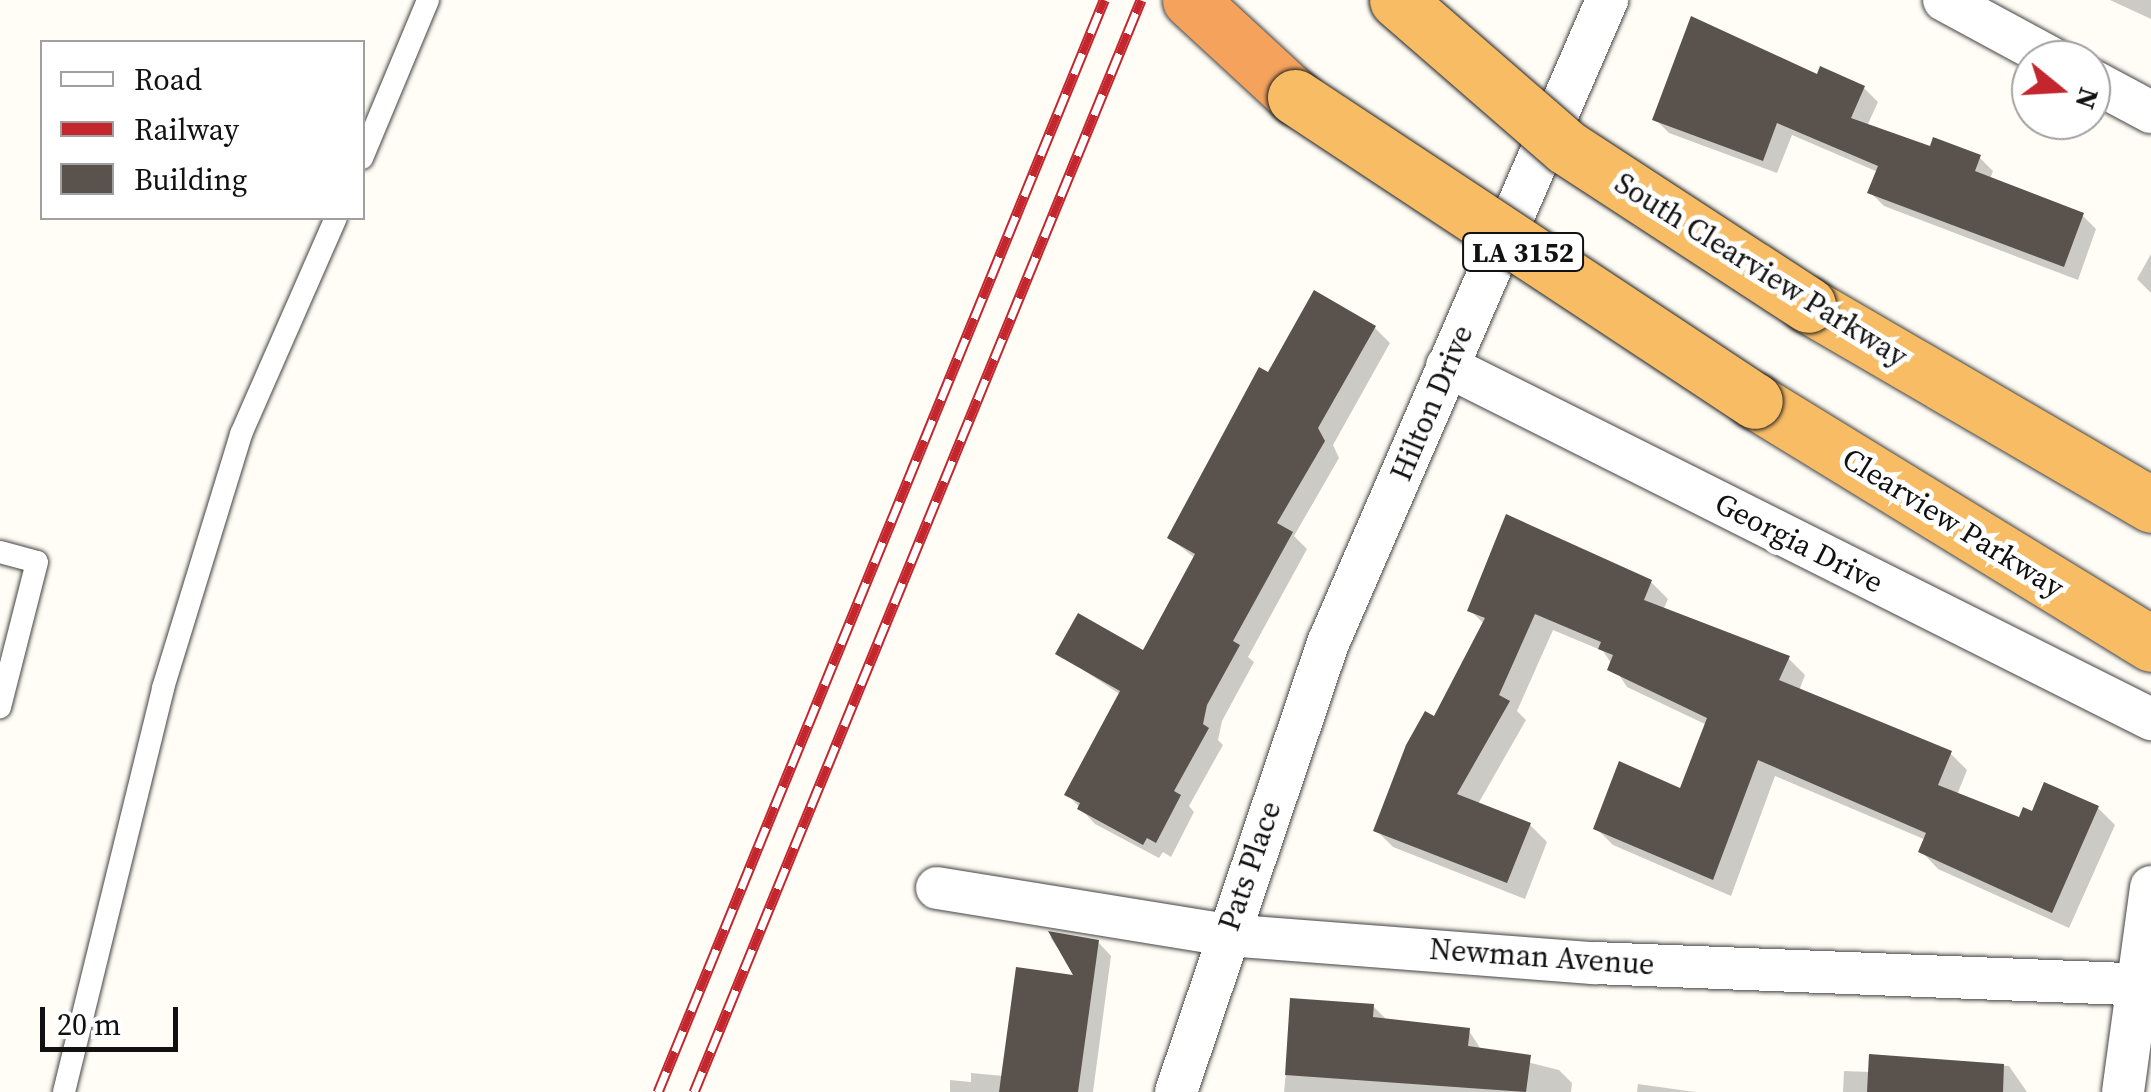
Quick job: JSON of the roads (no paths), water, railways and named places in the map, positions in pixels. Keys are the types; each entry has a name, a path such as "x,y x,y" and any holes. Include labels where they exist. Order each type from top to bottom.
{"highway":[{"path":"1190,0 1295,97"},
{"name":"LA 3152","path":"1224,0 1295,97"},
{"name":"South Clearview Parkway","path":"1397,0 1566,146 1808,304 2151,505"},
{"name":"Clearview Parkway","path":"1295,97 1756,401 2151,644"}],"street":[{"name":"Hilton Drive","path":"1329,641 1607,0"},
{"path":"1944,0 2018,40"},
{"path":"2111,91 2151,112"},
{"name":"Georgia Drive","path":"1447,366 2151,719"},
{"name":"Pats Place","path":"1176,1092 1226,934 1329,641"},
{"path":"2123,1092 2144,984 2151,886"},
{"name":"Newman Avenue","path":"938,888 1226,934 1594,962 2144,984"}],"lane":[{"path":"365,151 428,0"},
{"path":"64,1092 163,688 240,434 335,220"},
{"path":"0,552 37,562 0,707"}],"railway":[{"path":"658,1092 1104,0"},
{"path":"694,1092 1141,0"}]}
